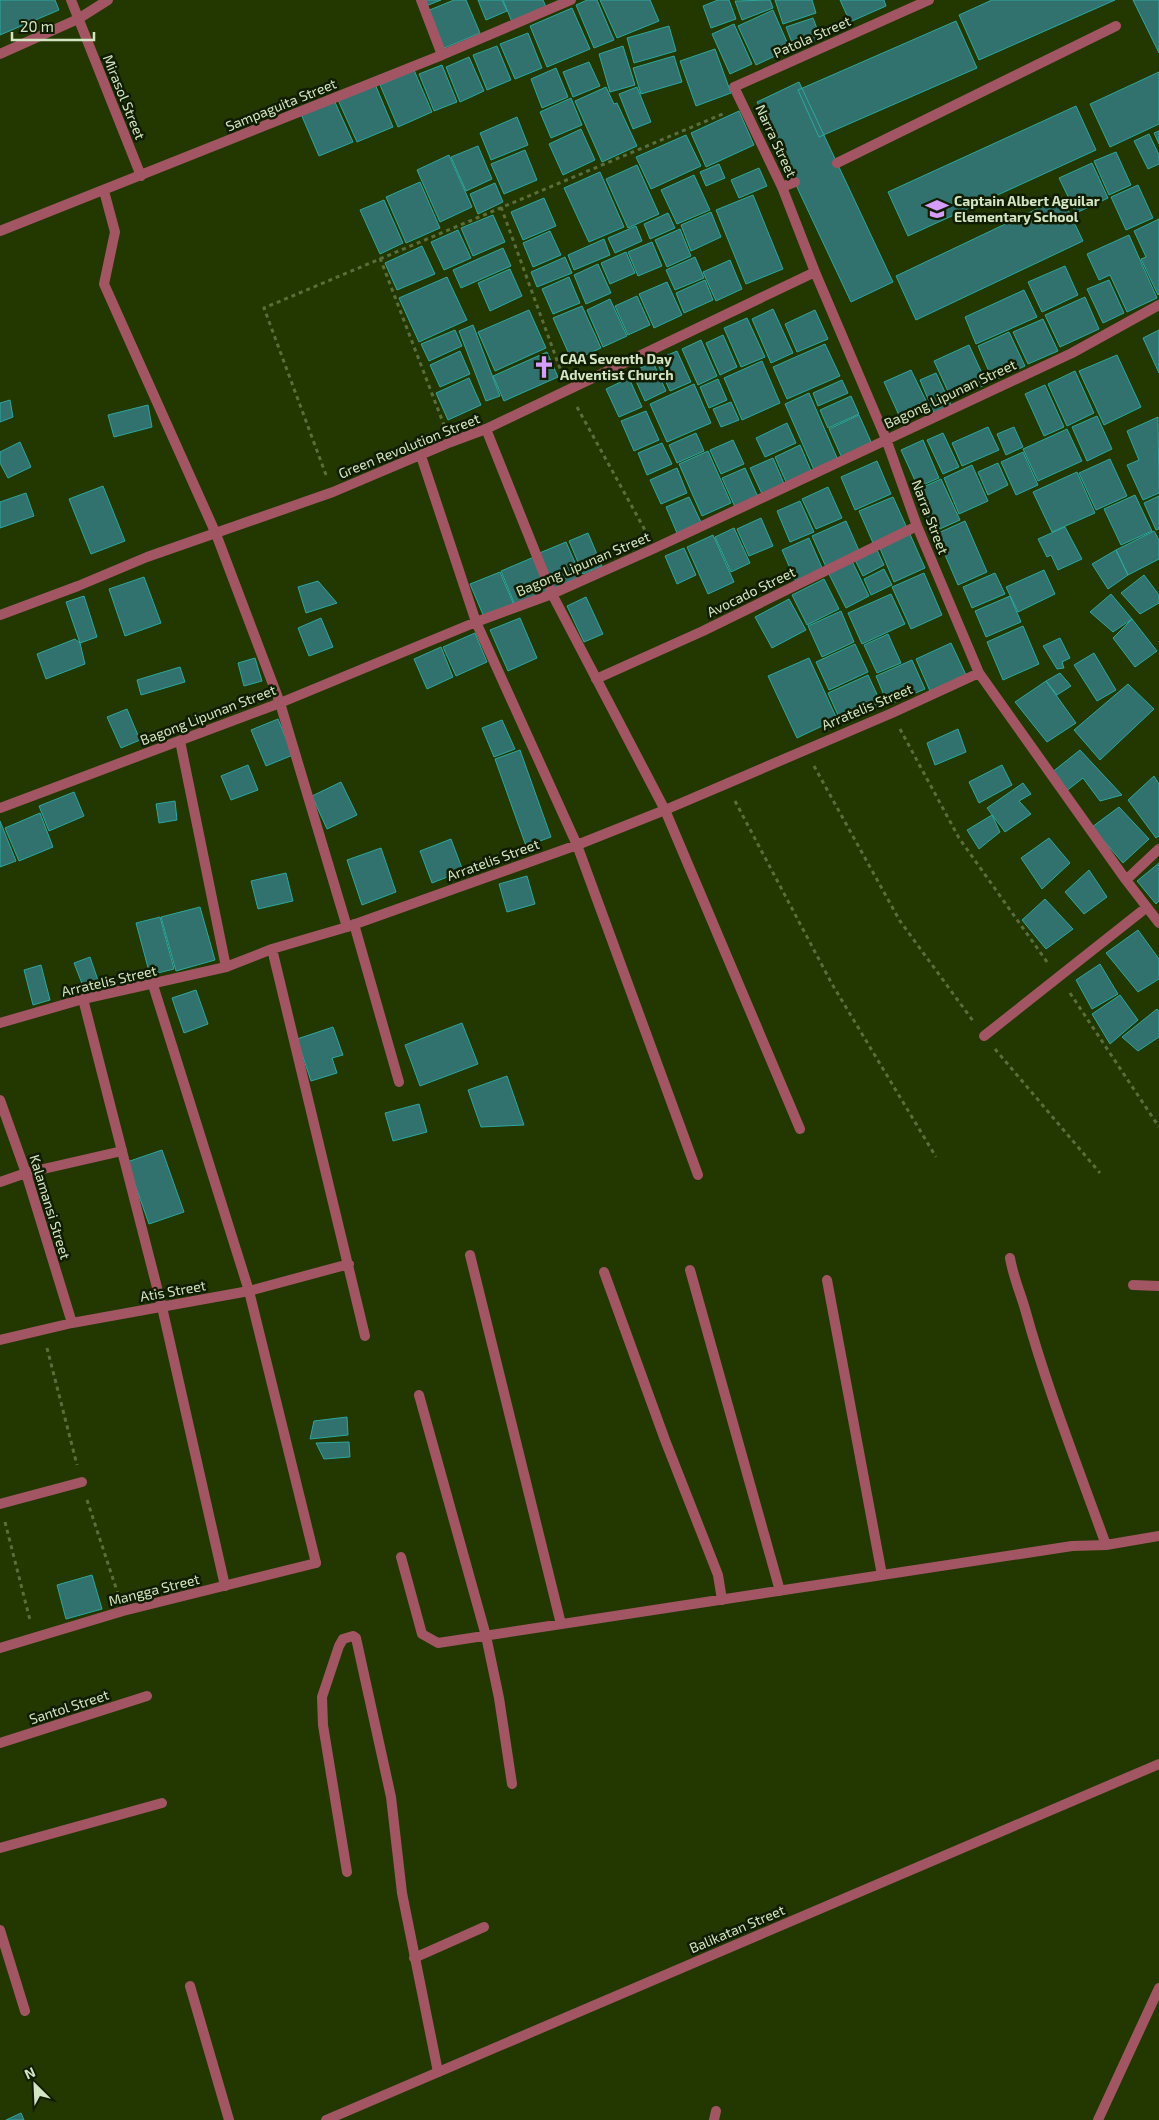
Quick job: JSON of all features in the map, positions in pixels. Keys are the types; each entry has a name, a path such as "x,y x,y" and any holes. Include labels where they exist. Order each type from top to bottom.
{"street":[{"name":"Mirasol Street","path":"71,0 141,176"},
{"path":"0,54 78,18 108,0"},
{"path":"421,0 442,55"},
{"name":"Sampaguita Street","path":"0,231 442,55 572,0"},
{"name":"Patola Street","path":"734,86 929,0"},
{"path":"837,163 1116,26"},
{"name":"Narra Street","path":"734,86 745,105 782,187 815,272 886,439 917,526 979,673 1126,880 1159,923"},
{"path":"782,187 795,182"},
{"path":"104,191 115,232 104,284 216,534 280,703 400,1082"},
{"name":"Green Revolution Street","path":"0,615 78,586 147,557 333,492 450,442 486,429 815,272"},
{"name":"Bagong Lipunan Street","path":"0,808 280,703 476,622 552,594 655,548 1072,353 1159,305"},
{"path":"486,429 552,594 665,810 800,1129"},
{"path":"421,456 476,622 577,845 698,1175"},
{"name":"Avocado Street","path":"596,679 703,631 917,526"},
{"name":"Arratelis Street","path":"0,1023 83,999 153,985 226,967 272,948 351,926 577,845 665,810 979,673"},
{"path":"180,741 226,967"},
{"path":"1126,880 1159,849"},
{"path":"984,1036 1147,907"},
{"path":"272,948 365,1336"},
{"path":"153,985 250,1291"},
{"path":"83,999 162,1307 225,1586"},
{"name":"Kalamansi Street","path":"0,1100 26,1173 72,1323"},
{"path":"0,1182 26,1173 122,1152"},
{"path":"470,1255 561,1624"},
{"path":"1010,1258 1014,1278 1036,1348 1106,1545"},
{"name":"Atis Street","path":"0,1340 72,1323 250,1291 349,1264"},
{"path":"690,1270 780,1591"},
{"path":"604,1272 662,1431 718,1575 722,1600"},
{"path":"826,1280 882,1575"},
{"path":"1133,1284 1159,1286"},
{"name":"Mangga Street","path":"0,1648 123,1612 316,1563 250,1291"},
{"path":"419,1395 486,1636 499,1698 512,1784"},
{"path":"1,1509 82,1482"},
{"path":"401,1557 422,1634 438,1643 1072,1546 1106,1545 1159,1536"},
{"path":"347,1872 323,1725 322,1697 339,1646 343,1639 353,1636 356,1638 391,1797 402,1893 438,2072"},
{"name":"Santol Street","path":"0,1743 147,1696"},
{"name":"Balikatan Street","path":"326,2120 1159,1764"},
{"path":"0,1848 162,1803"},
{"path":"414,1958 484,1927"},
{"path":"0,1930 2,1945 25,2011"},
{"path":"190,1986 229,2120"},
{"path":"1098,2120 1159,1988"}],"path":[{"path":"333,492 264,308 745,105"},
{"path":"380,258 450,442"},
{"path":"892,712 959,838 1058,977 1159,1127"},
{"path":"805,749 900,921 984,1036 1100,1173"},
{"path":"725,783 832,984 936,1157"},
{"path":"1,1509 34,1638"}],"building":[{"path":"0,0 55,0 59,10 0,35"},
{"path":"424,0 441,0 426,6"},
{"path":"454,0 466,0 480,33 442,49 427,11"},
{"path":"478,0 502,0 507,11 486,20"},
{"path":"503,0 543,0 546,7 512,22"},
{"path":"587,0 597,0 614,40 594,48 576,5"},
{"path":"600,0 650,0 659,21 617,38"},
{"path":"718,0 729,0 736,19 711,28 703,6"},
{"path":"770,0 773,8 742,20 735,1"},
{"path":"775,0 812,0 816,13 783,24"},
{"path":"840,0 884,0 886,6 850,22"},
{"path":"992,0 1115,0 979,60 959,15"},
{"path":"1133,0 1159,0 1159,53"},
{"path":"572,8 590,49 547,67 530,26"},
{"path":"773,10 790,49 756,65 738,26"},
{"path":"813,18 821,39 794,48 786,27"},
{"path":"956,21 977,68 819,137 798,90"},
{"path":"734,24 752,64 730,74 712,34"},
{"path":"669,26 676,51 634,63 627,38"},
{"path":"528,33 542,68 515,79 500,44"},
{"path":"497,46 511,80 487,90 473,55"},
{"path":"623,46 635,85 610,92 599,54"},
{"path":"715,49 731,93 696,106 680,61"},
{"path":"674,56 682,82 641,94 633,68"},
{"path":"469,57 484,91 460,102 446,67"},
{"path":"589,62 600,86 573,97 563,72"},
{"path":"442,65 457,102 434,111 419,74"},
{"path":"556,68 568,97 542,108 531,79"},
{"path":"414,70 432,112 398,127 380,85"},
{"path":"1159,72 1159,124 1110,147 1090,104"},
{"path":"799,82 893,282 851,302 757,102"},
{"path":"375,84 393,127 357,142 338,100"},
{"path":"606,87 614,104 617,103 637,146 602,162 575,101"},
{"path":"637,87 651,122 633,129 619,94"},
{"path":"571,98 582,125 551,138 540,112"},
{"path":"334,100 353,142 319,156 301,114"},
{"path":"1076,106 1096,150 908,236 888,192"},
{"path":"739,111 754,145 706,167 691,133"},
{"path":"517,117 528,145 491,160 480,133"},
{"path":"581,129 595,160 563,175 549,144"},
{"path":"1159,131 1159,144 1154,133"},
{"path":"1149,134 1159,155 1159,164 1148,169 1134,141"},
{"path":"686,135 701,166 651,189 636,157"},
{"path":"478,146 492,179 466,191 451,157"},
{"path":"525,150 537,180 504,194 491,164"},
{"path":"1116,152 1131,185 1109,195 1094,161"},
{"path":"449,155 472,207 440,222 417,170"},
{"path":"1092,163 1108,198 1076,213 1059,178"},
{"path":"719,164 725,178 706,186 700,172"},
{"path":"637,165 659,214 628,228 606,179"},
{"path":"759,168 767,186 739,198 731,180"},
{"path":"600,172 624,227 589,242 564,188"},
{"path":"694,175 710,210 677,224 661,190"},
{"path":"420,182 440,228 406,243 386,197"},
{"path":"495,183 503,202 478,214 470,194"},
{"path":"1138,185 1153,218 1126,230 1111,197"},
{"path":"753,195 783,269 746,284 716,210"},
{"path":"1062,197 1083,241 916,320 896,276"},
{"path":"544,198 556,226 523,240 511,212"},
{"path":"384,200 403,243 380,254 360,210"},
{"path":"711,212 721,237 691,251 681,225"},
{"path":"668,213 675,228 650,239 644,224"},
{"path":"493,215 505,242 473,256 461,228"},
{"path":"1159,219 1158,295 1141,259 1146,257 1134,231"},
{"path":"636,226 642,241 615,253 608,238"},
{"path":"680,229 691,256 667,267 655,240"},
{"path":"458,230 471,258 444,270 431,242"},
{"path":"550,231 561,255 533,267 523,243"},
{"path":"1129,235 1157,298 1127,312 1110,275 1099,280 1087,254"},
{"path":"604,239 610,255 574,270 568,255"},
{"path":"652,242 662,266 638,276 628,252"},
{"path":"422,246 435,274 397,290 385,263"},
{"path":"503,248 511,266 461,288 453,270"},
{"path":"626,252 635,273 610,284 601,263"},
{"path":"565,257 572,273 537,287 531,272"},
{"path":"695,257 704,278 675,290 666,270"},
{"path":"730,260 742,289 716,301 703,272"},
{"path":"598,264 611,293 586,304 574,275"},
{"path":"1065,266 1078,295 1042,312 1028,282"},
{"path":"510,269 522,296 490,311 478,283"},
{"path":"447,277 467,320 419,342 399,298"},
{"path":"569,277 580,303 553,314 542,289"},
{"path":"705,280 713,300 684,313 676,293"},
{"path":"1109,280 1124,313 1103,323 1087,289"},
{"path":"667,282 682,315 654,328 639,294"},
{"path":"1024,290 1037,317 976,344 965,317"},
{"path":"637,296 650,325 628,335 615,306"},
{"path":"1085,297 1099,329 1060,347 1045,315"},
{"path":"610,299 627,336 603,347 587,310"},
{"path":"582,306 601,348 572,361 553,318"},
{"path":"773,309 793,353 771,363 752,319"},
{"path":"529,310 546,348 495,371 478,332"},
{"path":"815,310 828,339 797,352 785,324"},
{"path":"747,318 765,357 741,367 724,328"},
{"path":"1043,319 1058,351 1028,364 1013,332"},
{"path":"473,325 500,396 486,401 459,331"},
{"path":"455,330 462,346 429,361 421,344"},
{"path":"1159,330 1159,373 1143,338"},
{"path":"1009,332 1025,366 993,381 978,346"},
{"path":"723,335 737,367 720,375 706,343"},
{"path":"701,340 717,376 698,385 682,349"},
{"path":"825,344 840,376 787,399 773,367"},
{"path":"969,345 987,384 952,400 934,361"},
{"path":"460,351 470,374 440,387 430,365"},
{"path":"677,351 691,382 670,391 656,360"},
{"path":"547,352 558,377 504,401 493,376"},
{"path":"1117,355 1141,407 1104,425 1079,371"},
{"path":"762,361 780,403 742,420 724,378"},
{"path":"653,362 666,391 645,401 632,372"},
{"path":"911,370 930,409 902,422 884,382"},
{"path":"1075,371 1094,413 1067,426 1048,384"},
{"path":"936,373 951,405 934,413 920,380"},
{"path":"469,378 481,405 448,420 436,393"},
{"path":"629,378 642,407 619,417 606,389"},
{"path":"718,379 727,400 709,408 700,387"},
{"path":"842,380 848,393 818,406 813,393"},
{"path":"694,384 711,423 667,442 650,404"},
{"path":"1045,385 1064,427 1044,436 1025,394"},
{"path":"809,393 838,460 814,470 785,404"},
{"path":"851,396 859,414 828,428 820,410"},
{"path":"10,400 13,417 0,422 0,403"},
{"path":"731,402 739,420 721,427 713,409"},
{"path":"148,405 152,427 114,437 108,415"},
{"path":"646,411 659,440 634,451 621,421"},
{"path":"859,415 872,444 842,458 829,429"},
{"path":"1097,416 1112,449 1087,461 1072,427"},
{"path":"1158,417 1159,493 1143,500 1127,465 1139,460 1127,431"},
{"path":"787,423 796,443 765,457 756,438"},
{"path":"988,427 999,450 962,466 952,443"},
{"path":"1014,427 1023,447 1006,455 997,434"},
{"path":"1067,429 1082,461 1038,481 1023,449"},
{"path":"696,433 704,451 677,463 669,445"},
{"path":"943,433 959,467 943,474 927,440"},
{"path":"733,440 744,464 721,474 710,450"},
{"path":"923,440 939,478 918,487 901,450"},
{"path":"20,442 31,467 8,478 0,463 0,452"},
{"path":"662,443 672,464 647,475 638,453"},
{"path":"800,445 812,473 787,484 775,457"},
{"path":"708,451 731,503 702,516 679,464"},
{"path":"1023,452 1038,485 1016,495 1001,462"},
{"path":"773,458 785,486 763,496 750,468"},
{"path":"1110,459 1127,496 1096,510 1079,473"},
{"path":"877,461 891,494 855,510 841,477"},
{"path":"998,463 1008,485 988,495 978,472"},
{"path":"972,465 988,501 959,514 944,478"},
{"path":"677,468 687,493 661,504 650,480"},
{"path":"745,468 758,497 735,507 722,478"},
{"path":"1077,472 1095,513 1052,532 1033,492"},
{"path":"941,479 960,520 933,532 914,491"},
{"path":"103,486 125,541 91,554 69,499"},
{"path":"828,487 842,518 816,529 802,499"},
{"path":"26,493 34,516 0,528 0,502"},
{"path":"1135,495 1152,531 1121,545 1104,509"},
{"path":"1159,496 1159,529 1156,530 1144,503"},
{"path":"689,497 701,522 677,533 666,507"},
{"path":"893,497 907,528 873,543 859,511"},
{"path":"800,501 814,532 790,542 777,511"},
{"path":"761,518 773,546 749,556 737,529"},
{"path":"846,521 860,553 826,567 812,536"},
{"path":"965,521 987,572 958,585 936,534"},
{"path":"1065,527 1082,559 1058,570 1051,555 1047,557 1038,539"},
{"path":"734,528 750,563 731,572 715,537"},
{"path":"1154,531 1159,540 1159,559 1128,575 1116,550"},
{"path":"909,532 925,568 894,582 879,546"},
{"path":"588,533 602,566 583,574 569,541"},
{"path":"713,535 734,582 708,594 687,547"},
{"path":"809,538 823,570 796,582 782,550"},
{"path":"566,542 581,576 552,589 537,554"},
{"path":"684,548 696,575 677,584 665,556"},
{"path":"877,550 884,565 863,576 855,560"},
{"path":"1116,550 1128,575 1108,589 1092,564"},
{"path":"534,557 548,592 515,605 501,571"},
{"path":"852,561 869,596 846,608 828,572"},
{"path":"884,569 892,585 871,595 864,579"},
{"path":"1044,570 1055,594 1018,612 1006,587"},
{"path":"500,572 514,605 484,617 470,584"},
{"path":"924,573 942,615 911,629 892,587"},
{"path":"995,573 1005,594 972,608 963,587"},
{"path":"1144,575 1159,595 1159,603 1140,614 1121,593"},
{"path":"144,577 161,623 125,636 109,589"},
{"path":"824,579 839,609 807,625 792,595"},
{"path":"318,581 337,603 306,613 298,587"},
{"path":"891,594 905,624 862,644 848,613"},
{"path":"1111,594 1132,619 1113,632 1090,612"},
{"path":"84,596 97,637 80,643 66,602"},
{"path":"1010,596 1021,622 986,637 975,611"},
{"path":"586,597 603,634 584,642 567,606"},
{"path":"789,599 806,630 772,648 755,617"},
{"path":"841,611 854,642 822,657 808,626"},
{"path":"321,618 333,647 309,656 298,628"},
{"path":"520,618 537,658 508,671 490,630"},
{"path":"1132,619 1157,651 1135,667 1113,638"},
{"path":"1023,626 1039,664 1003,680 987,642"},
{"path":"475,633 487,662 456,676 443,647"},
{"path":"888,634 901,663 877,673 864,645"},
{"path":"1060,638 1070,658 1062,662 1064,668 1057,669 1043,646"},
{"path":"75,639 80,643 85,664 46,679 37,654"},
{"path":"951,643 966,675 930,691 916,659"},
{"path":"855,644 868,672 829,690 816,662"},
{"path":"441,647 453,677 427,689 414,659"},
{"path":"1094,653 1116,690 1097,701 1074,665"},
{"path":"255,658 262,681 244,686 238,663"},
{"path":"809,658 837,719 797,738 768,676"},
{"path":"912,660 925,689 888,705 876,676"},
{"path":"180,667 185,682 141,695 137,680"},
{"path":"1060,673 1071,686 1057,695 1046,681"},
{"path":"868,675 882,705 842,724 828,693"},
{"path":"1046,681 1076,723 1047,742 1015,702"},
{"path":"1128,684 1154,709 1100,760 1074,730"},
{"path":"127,709 140,740 121,748 107,717"},
{"path":"278,719 293,755 266,766 251,730"},
{"path":"502,720 515,749 494,757 482,728"},
{"path":"958,729 966,752 935,765 927,743"},
{"path":"520,750 551,837 526,846 495,759"},
{"path":"1080,750 1122,795 1100,801 1083,778 1065,792 1051,773"},
{"path":"248,765 258,790 231,800 221,776"},
{"path":"1002,765 1012,785 979,803 969,782"},
{"path":"1154,776 1159,784 1159,836 1156,838 1128,800"},
{"path":"341,782 357,815 327,829 312,796"},
{"path":"1023,783 1031,794 1019,801 1031,814 1005,832 987,808"},
{"path":"74,792 84,816 49,831 39,806"},
{"path":"175,801 177,820 159,823 156,804"},
{"path":"1119,807 1149,839 1123,863 1092,827"},
{"path":"40,813 53,847 19,861 5,828"},
{"path":"992,815 1000,832 979,849 967,830"},
{"path":"0,821 16,861 0,867"},
{"path":"1049,838 1070,863 1042,889 1021,858"},
{"path":"451,839 463,871 432,883 420,851"},
{"path":"381,848 396,892 362,905 347,860"},
{"path":"1159,863 1159,901 1156,904 1137,881"},
{"path":"1089,870 1107,897 1084,914 1065,892"},
{"path":"286,873 293,901 258,909 251,881"},
{"path":"527,876 535,904 507,912 499,884"},
{"path":"1045,899 1073,929 1046,949 1022,920"},
{"path":"200,907 215,960 176,971 161,917"},
{"path":"160,917 174,969 150,975 136,923"},
{"path":"1138,930 1159,959 1159,979 1138,992 1106,953"},
{"path":"90,957 101,989 86,994 74,963"},
{"path":"1100,964 1118,994 1092,1009 1076,980"},
{"path":"41,965 50,1000 33,1005 24,970"},
{"path":"196,990 208,1024 184,1033 172,998"},
{"path":"1120,995 1138,1020 1110,1044 1092,1014"},
{"path":"1157,1009 1159,1011 1159,1037 1138,1051 1122,1037"},
{"path":"462,1023 478,1064 420,1086 405,1045"},
{"path":"333,1027 343,1055 332,1058 337,1073 311,1081 297,1039"},
{"path":"507,1076 524,1125 481,1127 468,1090"},
{"path":"419,1104 427,1132 393,1141 385,1113"},
{"path":"162,1150 184,1212 149,1224 127,1162"},
{"path":"347,1417 348,1435 310,1439 314,1421"},
{"path":"349,1442 350,1457 324,1459 316,1443"},
{"path":"92,1575 102,1609 66,1619 57,1585"},
{"path":"21,2113 24,2120 6,2120"}],"place":[{"name":"Captain Albert Aguilar Elementary School","path":"937,209"},
{"name":"CAA Seventh Day Adventist Church","path":"544,367"}]}
